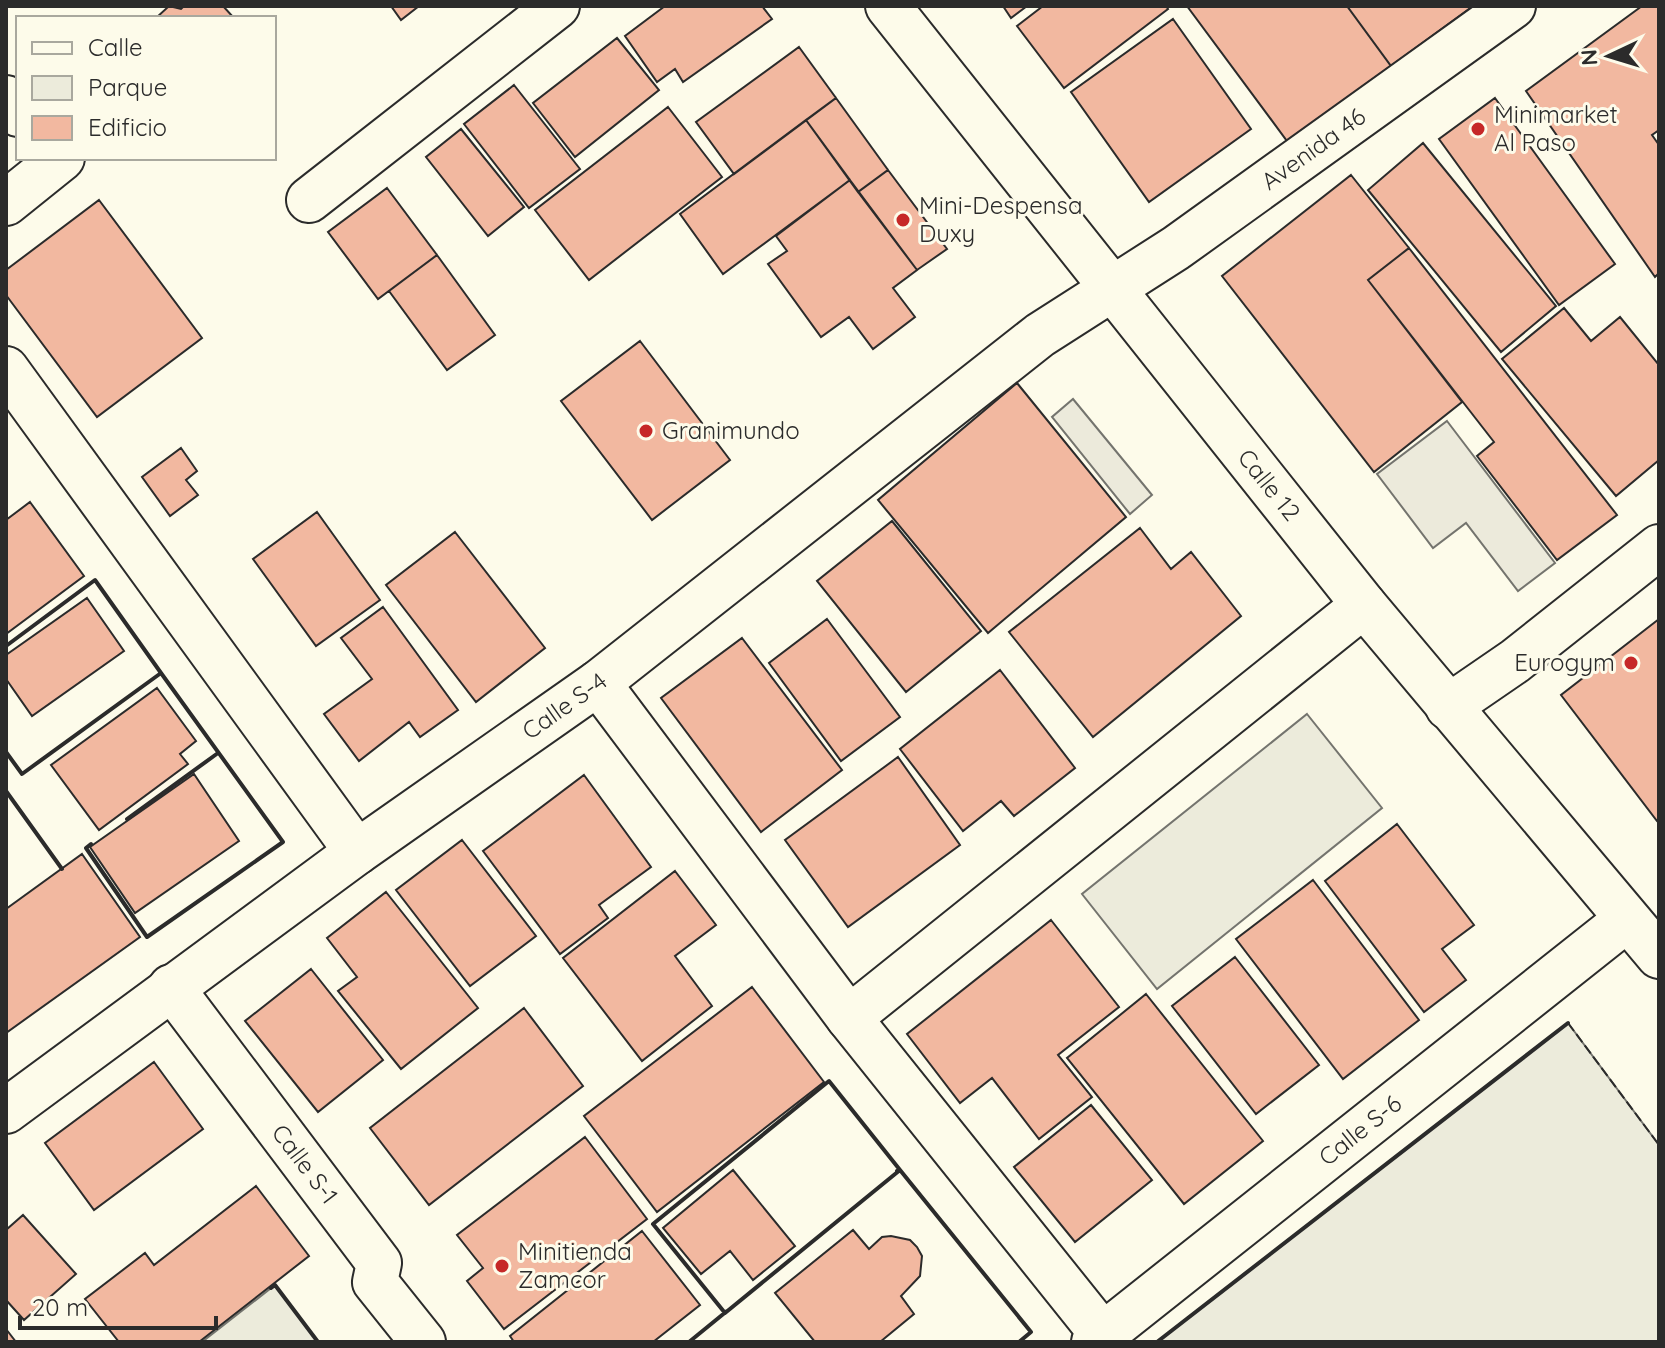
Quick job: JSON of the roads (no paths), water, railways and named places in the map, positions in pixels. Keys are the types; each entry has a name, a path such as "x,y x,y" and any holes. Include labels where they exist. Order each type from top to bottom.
{"street":[{"path":"309,200 557,6"},
{"name":"Calle 12","path":"888,6 1364,605 1659,956"},
{"name":"Avenida 46","path":"1113,287 1176,248 1513,6"},
{"path":"6,203 57,160"},
{"name":"Calle S-4","path":"6,1111 357,852 598,683 1040,335 1113,287"},
{"path":"6,369 357,852"},
{"path":"1448,707 1515,661 1659,547"},
{"path":"849,1018 1364,605"},
{"path":"598,683 849,1018 1098,1339"},
{"name":"Calle S-6","path":"1098,1339 1626,920"},
{"name":"Calle S-1","path":"171,987 379,1263 375,1282 423,1342"}],"place":[{"name":"Minimarket Al Paso","path":"1478,129"},
{"name":"Mini-Despensa Duxy","path":"903,220"},
{"name":"Granimundo","path":"646,431"},
{"name":"Eurogym","path":"1631,663"},
{"name":"Minitienda Zamcor","path":"502,1266"}]}
